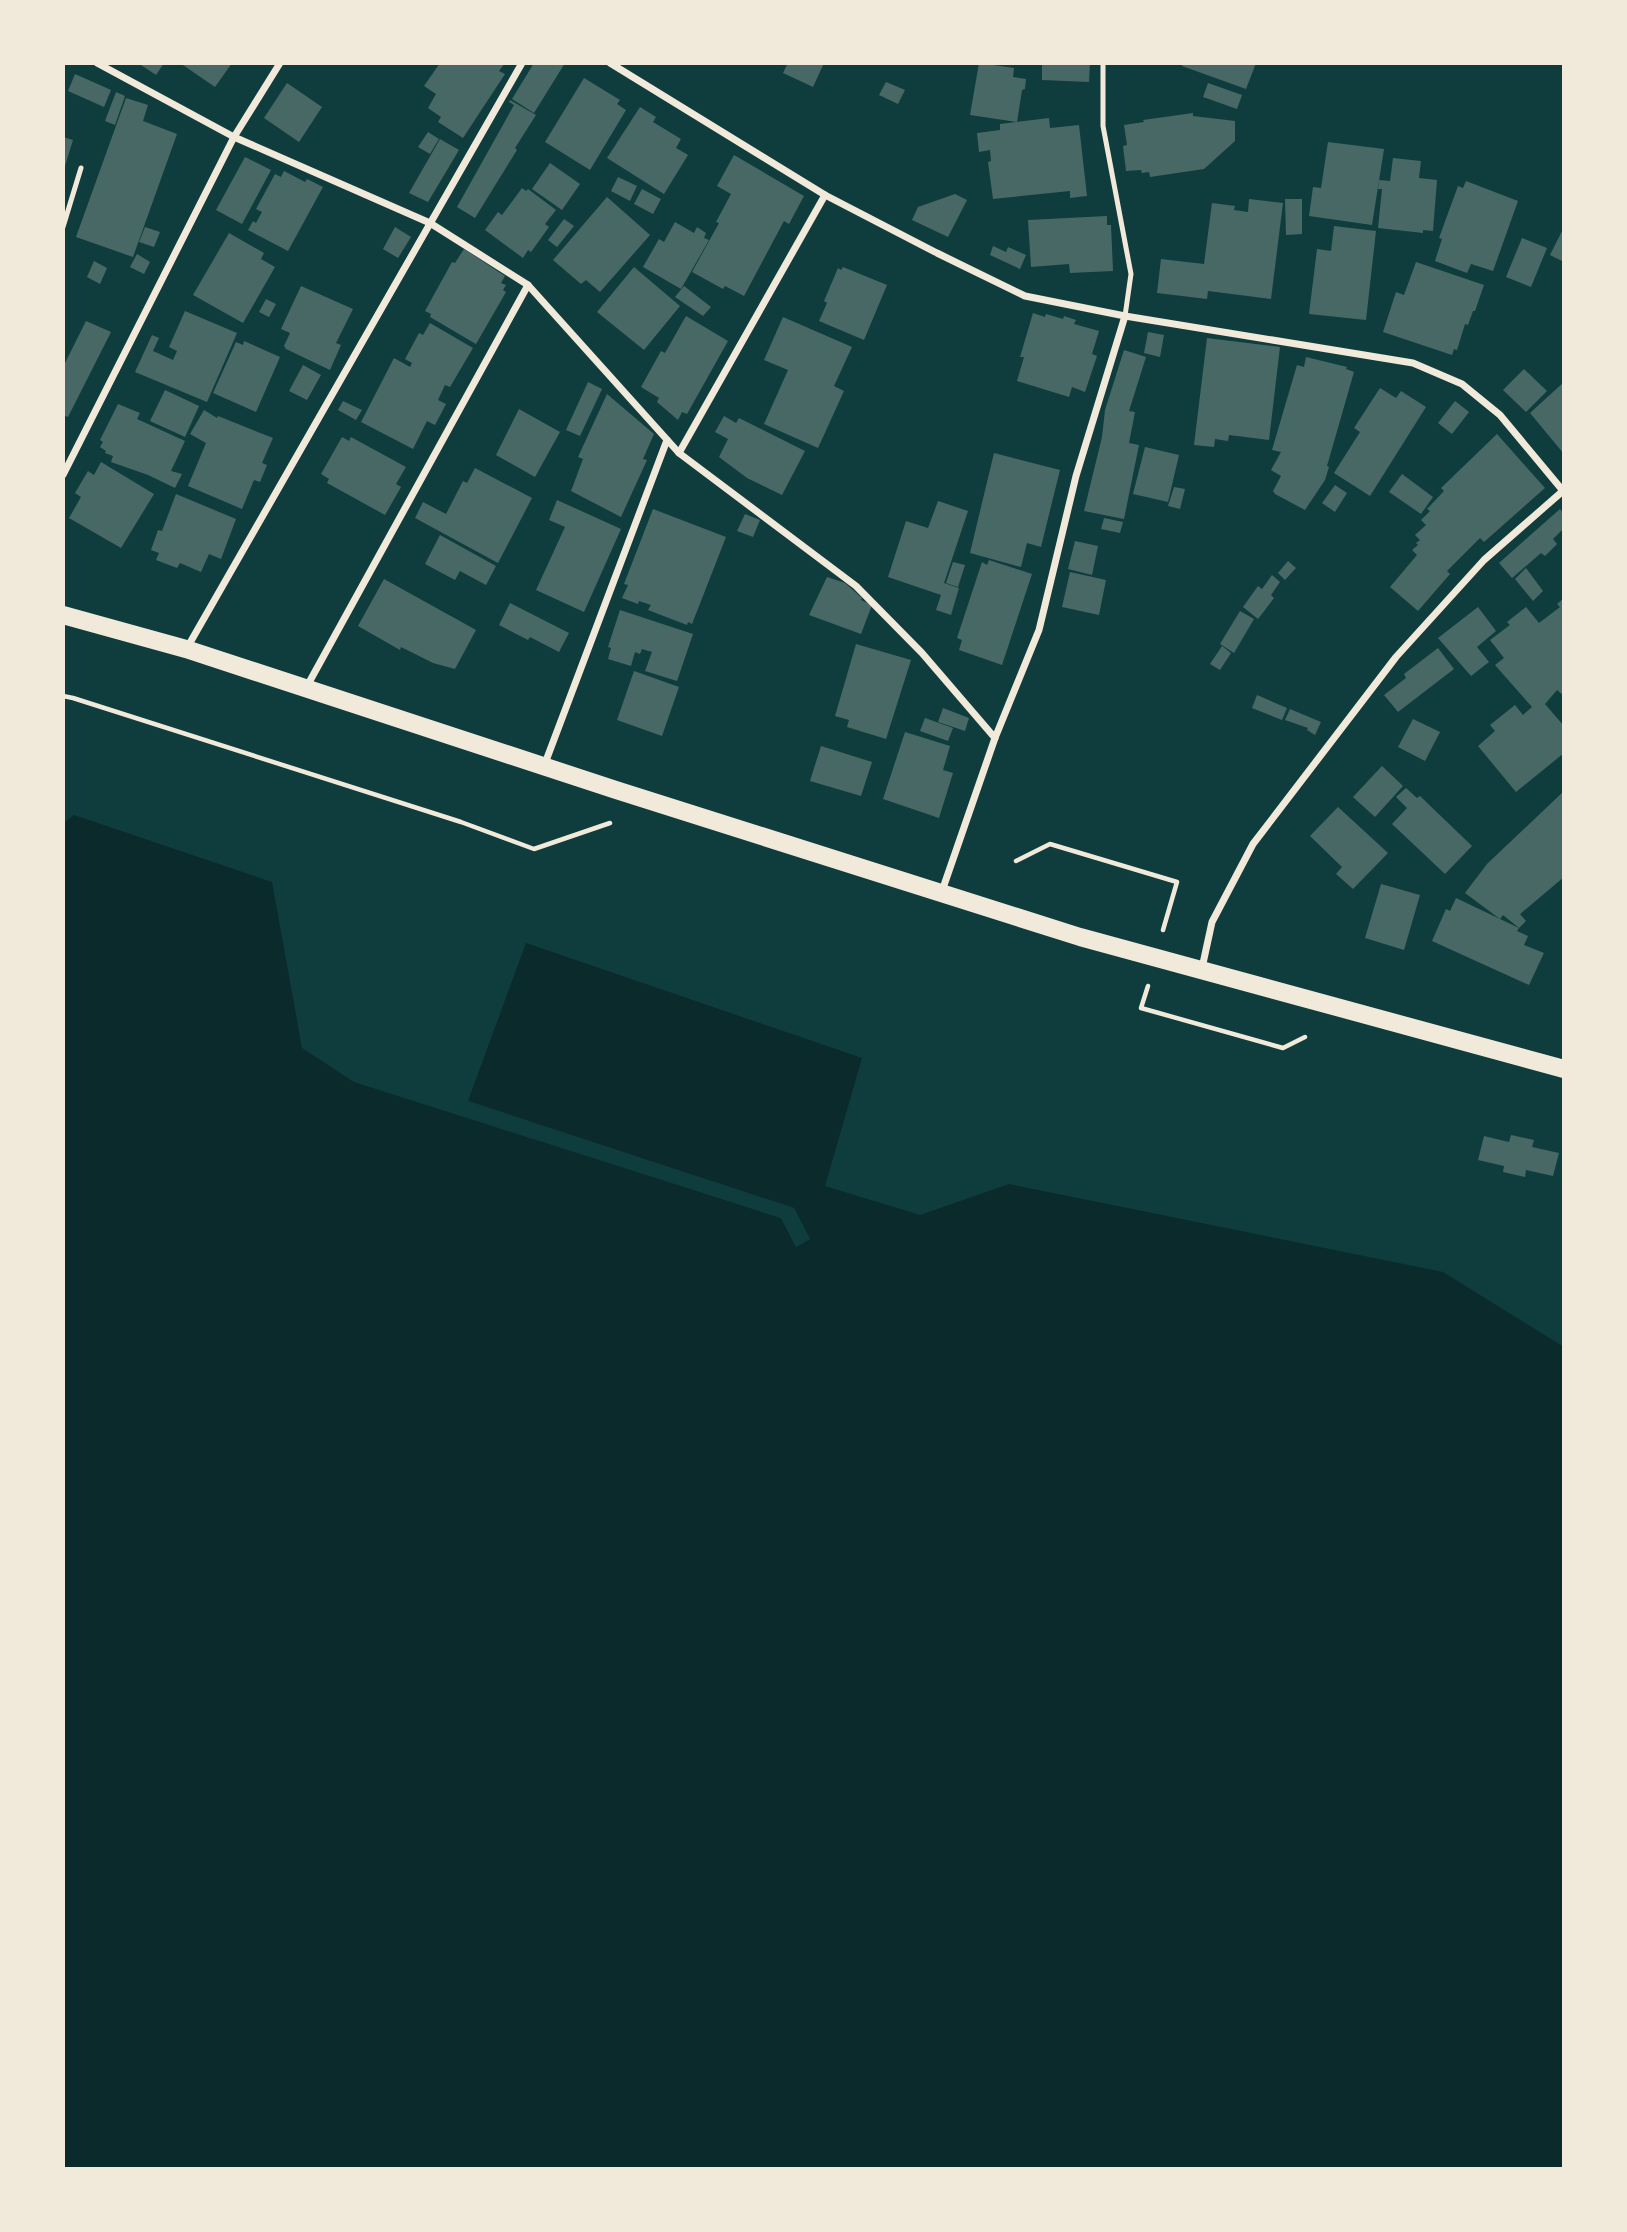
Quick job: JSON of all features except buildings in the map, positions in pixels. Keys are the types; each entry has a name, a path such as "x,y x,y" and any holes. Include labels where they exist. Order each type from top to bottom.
{"main road":[{"path":"63,615 186,649 1080,937 1564,1069"}],"street":[{"path":"97,63 234,137 430,223 528,285 679,453 856,586 922,653 995,738"},
{"path":"63,475 234,137 281,63"},
{"path":"186,649 522,63"},
{"path":"610,63 825,195 1025,296 1125,316 1413,363 1462,384 1500,415 1564,491 1484,560 1396,657 1253,844 1212,922 1201,970"},
{"path":"679,453 825,195"},
{"path":"306,688 528,285"},
{"path":"942,893 995,738 1039,630 1076,476 1125,316"},
{"path":"544,766 667,440"}],"lane":[{"path":"1103,63 1103,126 1131,274 1125,316"},
{"path":"63,227 81,168"}],"path":[{"path":"63,696 461,822 534,849 610,824"},
{"path":"1016,861 1050,844 1177,882"},
{"path":"1141,1008 1283,1048 1305,1037"}],"water":[{"path":"74,815 272,882 302,1048 354,1082 781,1218 796,1247 810,1239 794,1208 468,1101 526,943 862,1058 825,1186 920,1215 1009,1184 1443,1272 1564,1347 1564,2169 63,2169 63,823"}],"pier":[{"path":"468,1101 794,1208 810,1239 796,1247 781,1218 463,1115 465,1112 782,1215 798,1242 806,1238 792,1210 467,1104"}]}
